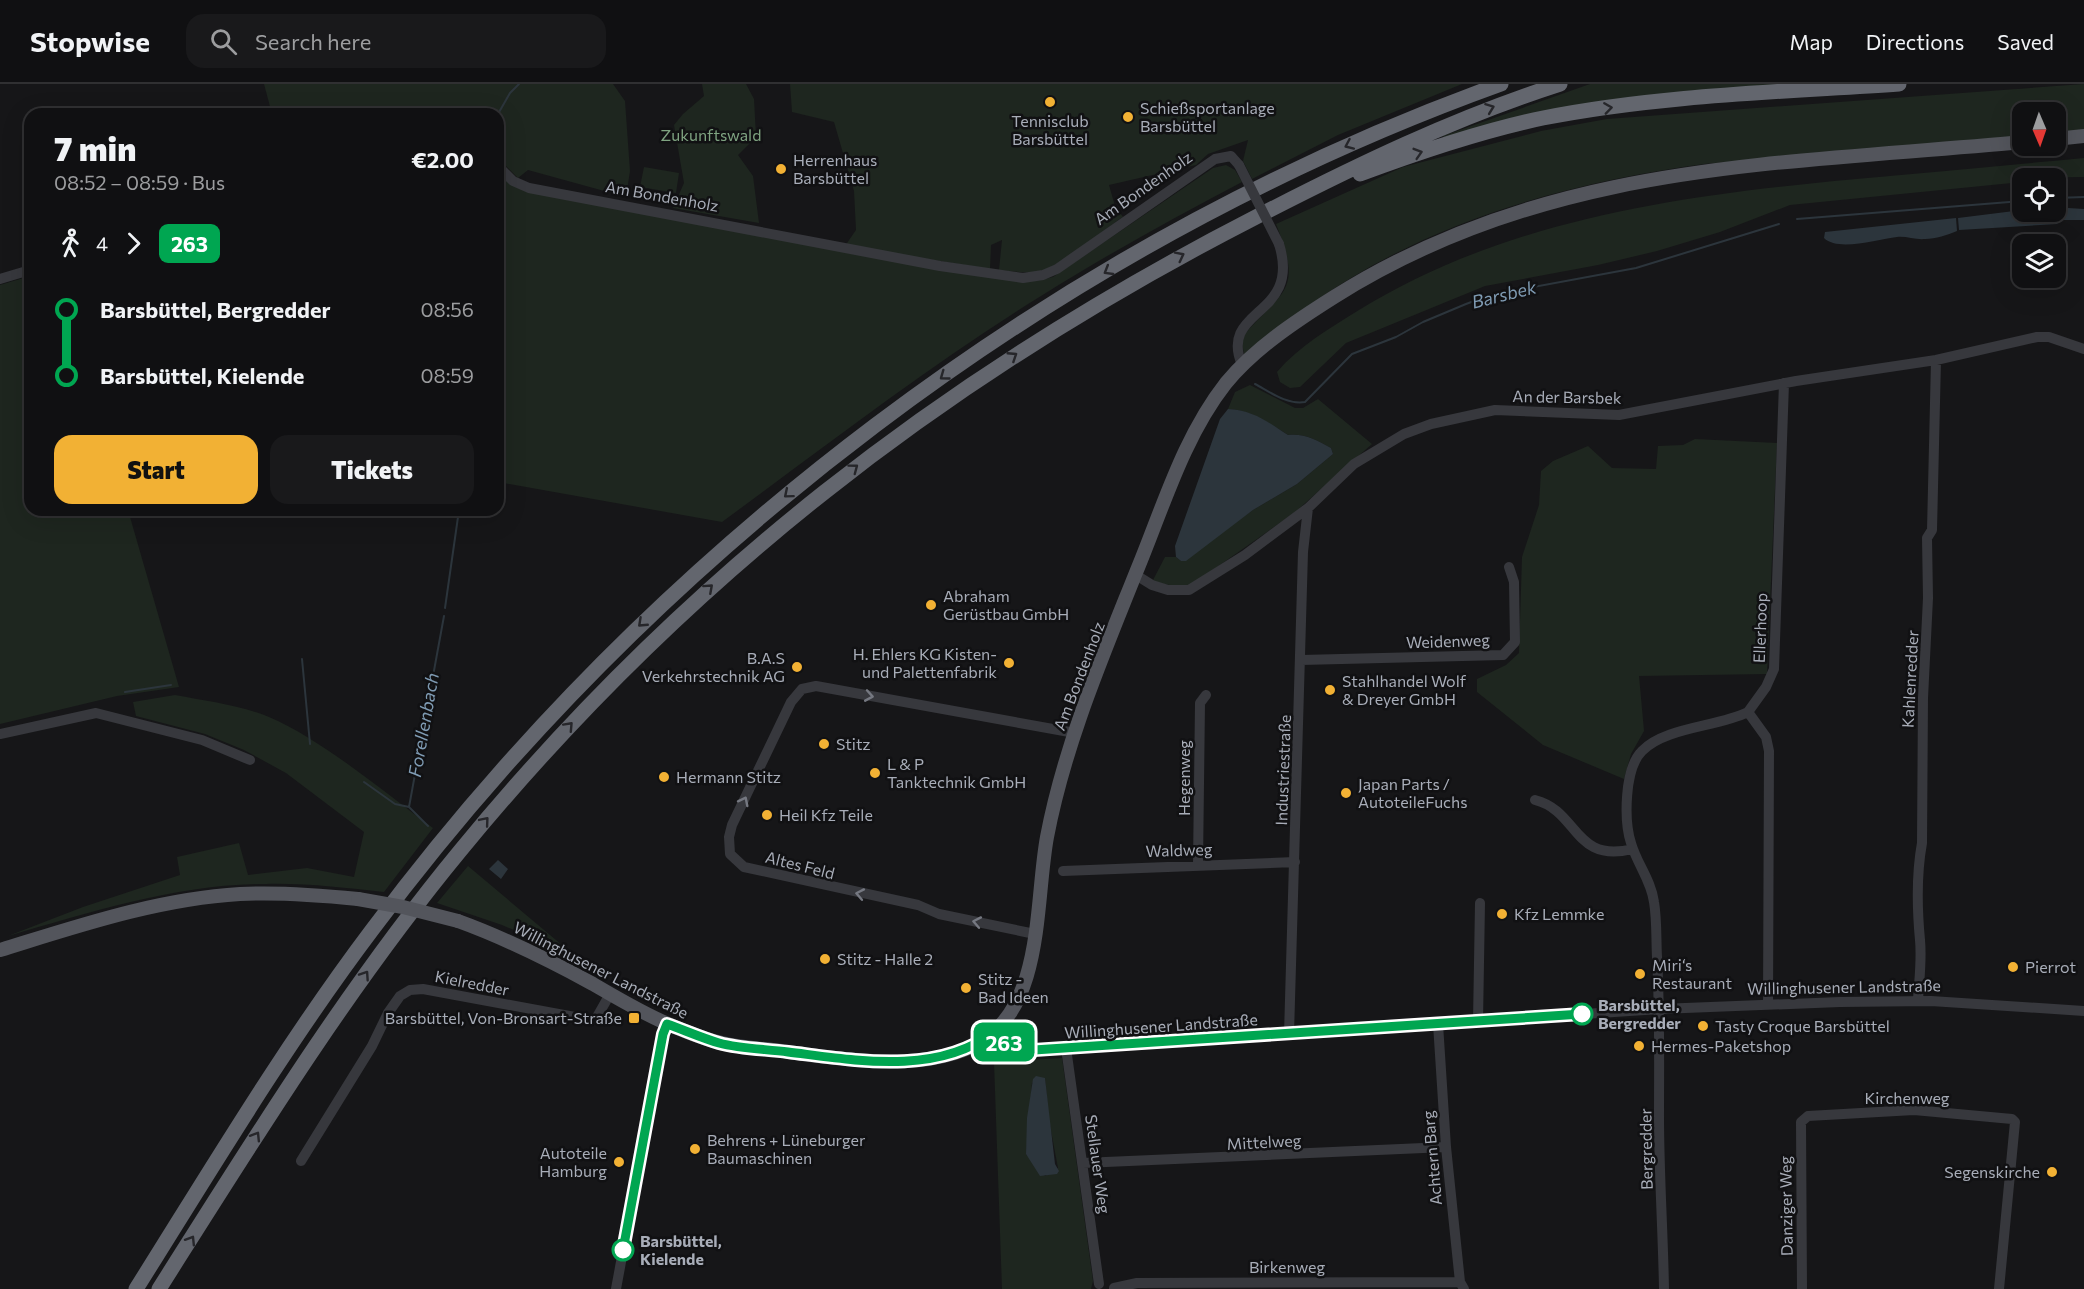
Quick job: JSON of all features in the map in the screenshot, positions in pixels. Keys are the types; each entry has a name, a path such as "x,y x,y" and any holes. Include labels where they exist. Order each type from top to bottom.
{"highway":[{"path":"136,1289 280,1062 370,931 444,838 522,747 624,639 682,585 805,480 851,444 1001,337 1060,300 1159,242 1310,162 1501,84"},
{"path":"159,1289 282,1096 375,960 459,852 529,769 635,656 774,530 890,440 963,388 1148,273 1398,145 1560,84"},
{"path":"1285,202 1403,158 1542,119 1672,100 1899,84"}],"main road":[{"path":"2066,138 2084,136"},
{"path":"1242,365 1315,309 1405,256 1504,216 1551,202 1594,190 1703,170 2012,143"},
{"name":"Am Bondenholz","path":"994,1032 1012,1012 1023,991 1035,934 1047,836 1075,733 1185,450 1219,393 1242,365"},
{"name":"Willinghusener Landstraße","path":"0,950 100,919 170,903 239,894 304,893 358,899 458,921 495,934 667,1024 720,1043 868,1060 919,1059 949,1055 979,1043 994,1032"}],"street":[{"name":"Am Bondenholz","path":"504,171 520,185 538,190 677,214 940,266 1023,278 1042,275 1057,269 1215,159 1231,156 1239,165 1279,244 1283,257 1282,283 1270,302 1245,325 1238,336 1237,346 1242,365"},
{"path":"0,279 24,272"},
{"name":"An der Barsbek","path":"1136,575 1160,588 1189,590 1245,555 1308,508 1354,464 1404,434 1431,424 1495,410 1618,415 1784,383 1935,360 2037,337 2049,337 2084,349"},
{"name":"Kahlenredder","path":"1918,1000 1920,941 1917,922 1918,863 1922,843 1923,698 1929,598 1927,538 1932,530 1935,360"},
{"name":"Ellerhoop","path":"1748,712 1766,687 1774,669 1784,383"},
{"name":"Industriestraße","path":"1289,1034 1303,552 1308,508"},
{"name":"Weidenweg","path":"1301,660 1503,655 1515,642 1514,582 1509,567"},
{"name":"Altes Feld","path":"1035,934 939,914 918,905 744,867 730,854 729,837 732,825 784,717 802,689 816,686 1075,733"},
{"name":"Hegenweg","path":"1198,864 1200,703 1206,695"},
{"path":"1748,712 1766,737 1769,751 1768,1005"},
{"name":"Bergredder","path":"1664,1289 1659,1121 1660,1009 1656,911 1652,885 1633,849 1628,831 1628,785 1642,751 1665,737 1732,720 1748,712"},
{"path":"0,734 96,713 202,740 250,760"},
{"path":"1535,800 1554,808 1590,846 1602,852 1633,849"},
{"name":"Waldweg","path":"1063,871 1295,862"},
{"path":"1478,1022 1480,903"},
{"name":"Kielredder","path":"301,1161 372,1046 388,1013 400,996 410,990 423,989 591,1020 597,1017 610,994"},
{"name":"Willinghusener Landstraße","path":"994,1032 1004,1042 1018,1048 1034,1050 1660,1009 1918,1000 2084,1011"},
{"path":"616,1289 663,1034 667,1024"},
{"name":"Achtern Barg","path":"1438,1024 1446,1147 1462,1285"},
{"name":"Stellauer Weg","path":"1066,1048 1098,1287 1105,1282 1114,1288"},
{"name":"Kirchenweg","path":"1801,1122 1808,1116 1914,1110 1981,1115 2015,1122 1999,1289"},
{"name":"Danziger Weg","path":"1801,1122 1802,1289"},
{"name":"Mittelweg","path":"1083,1163 1446,1147"},
{"name":"Birkenweg","path":"1114,1288 1137,1282 1462,1285"}],"green space":[{"path":"264,84 613,84 625,101 630,171 626,197 528,170 518,178 504,164 504,108 270,108"},
{"name":"Zukunftswald","path":"702,84 746,84 754,99 756,137 738,155 753,176 759,223 673,208 684,183 674,125 704,96"},
{"path":"790,84 1462,84 1338,135 1252,179 1243,161 1248,140 1208,154 1196,165 1109,185 1115,206 1123,217 1061,262 1041,271 1025,272 999,270 1002,240 991,245 990,269 845,246 856,230 854,191 834,122 792,112"},
{"path":"1590,84 1810,84 1445,139 1443,136"},
{"path":"2084,84 2084,131 2066,132 2066,102 2012,102 2012,137 1704,164 1612,180 1522,203 1434,235 1392,255 1323,296 1244,354 1241,338 1278,299 1285,289 1288,278 1288,264 1276,224 1403,167 1541,131 1607,119"},
{"path":"2084,158 2084,177 2066,177 2066,168 2012,168 2012,183 1790,205 1720,232 1657,251 1598,265 1485,286 1346,343 1300,387 1290,388 1280,382 1277,372 1295,354 1326,331 1420,277 1484,250 1549,229 1616,212 1684,200 1822,182"},
{"path":"1226,165 1235,170 1242,182 1115,251 1000,322 879,406 722,522 504,483 504,177 507,180 1036,281 1053,277 1213,168"},
{"path":"644,167 679,173 676,193 640,187"},
{"path":"24,278 24,516 130,516 179,687 117,696 0,724 0,285"},
{"path":"1250,385 1295,408 1303,408 1318,399 1372,444 1294,513 1187,588 1152,582 1165,557 1176,557 1181,561 1253,510 1297,484 1333,454 1331,448 1315,440 1300,435 1288,435 1252,415 1228,409 1235,392"},
{"path":"1695,439 1777,443 1767,674 1639,676 1644,731 1631,754 1624,779 1543,745 1477,692 1477,679 1506,665 1519,653 1522,557 1539,505 1541,471 1553,461 1588,446 1612,468 1656,469 1658,446 1683,445"},
{"path":"175,695 246,709 290,727 332,753 433,828 384,892 325,886 233,885 136,901 8,936 83,907 180,875 177,857 239,843 248,875 307,868 354,877 364,832 286,773 244,750 205,734 136,716 133,702"},
{"path":"468,866 575,956 502,925 437,903"},
{"path":"1062,1058 1093,1281 1091,1289 1002,1289 994,1062","holes":["1045,1078 1049,1120 1058,1168 1045,1176 1026,1154 1032,1083"]}],"shaded area":[{"path":"2066,209 2084,209 2084,220 2066,220"},
{"path":"2012,211 2012,222 2058,222 2057,224 1959,230 1958,218"},
{"path":"1956,218 1957,231 1933,238 1897,237 1859,244 1839,244 1824,238 1825,232"},
{"path":"1228,409 1253,414 1288,435 1300,435 1315,440 1331,448 1333,454 1297,484 1253,510 1186,561 1181,561 1176,557 1175,546 1220,419"},
{"path":"498,860 508,869 501,879 489,869"},
{"path":"1036,1076 1045,1078 1055,1164 1059,1171 1057,1174 1040,1176 1026,1154 1027,1118 1033,1079"}],"waterway":[{"name":"Forellenbach","path":"501,108 510,93 519,84"},
{"name":"Barsbek","path":"2066,198 2084,197"},
{"name":"Barsbek","path":"1797,219 2012,202"},
{"name":"Barsbek","path":"1255,384 1285,400 1305,402 1352,354 1396,337 1423,322 1466,304 1490,295 1636,268 1779,224"},
{"name":"Forellenbach","path":"445,608 458,516"},
{"name":"Forellenbach","path":"428,826 409,807 444,616"},
{"path":"302,659 310,744"},
{"path":"125,692 171,685"},
{"path":"364,782 395,804 409,807"}],"bus line":[{"name":"263","path":"623,1250 663,1034 667,1024 720,1043 819,1056 896,1061 949,1055 979,1043 994,1032 1011,1046 1034,1050 1582,1014"}],"place":[{"name":"Tennisclub Barsbüttel","path":"1050,102"},
{"name":"Schießsportanlage Barsbüttel","path":"1128,117"},
{"name":"Herrenhaus Barsbüttel","path":"781,169"},
{"name":"Abraham Gerüstbau GmbH","path":"931,605"},
{"name":"H. Ehlers KG Kisten- und Palettenfabrik","path":"1009,663"},
{"name":"B.A.S Verkehrstechnik AG","path":"797,667"},
{"name":"Stahlhandel Wolf & Dreyer GmbH","path":"1330,690"},
{"name":"Stitz","path":"824,744"},
{"name":"L & P Tanktechnik GmbH","path":"875,773"},
{"name":"Hermann Stitz","path":"664,777"},
{"name":"Japan Parts / AutoteileFuchs","path":"1346,793"},
{"name":"Heil Kfz Teile","path":"767,815"},
{"name":"Kfz Lemmke","path":"1502,914"},
{"name":"Stitz - Halle 2","path":"825,959"},
{"name":"Pierrot","path":"2013,967"},
{"name":"Miri‘s Restaurant","path":"1640,974"},
{"name":"Stitz - Bad Ideen","path":"966,988"},
{"name":"Barsbüttel, Bergredder","path":"1582,1014"},
{"name":"Barsbüttel, Von-Bronsart-Straße","path":"634,1018"},
{"name":"Tasty Croque Barsbüttel","path":"1703,1026"},
{"name":"Hermes-Paketshop","path":"1639,1046"},
{"name":"Behrens + Lüneburger Baumaschinen","path":"695,1149"},
{"name":"Autoteile Hamburg","path":"619,1162"},
{"name":"Segenskirche","path":"2052,1172"},
{"name":"Barsbüttel, Kielende","path":"623,1250"}]}
